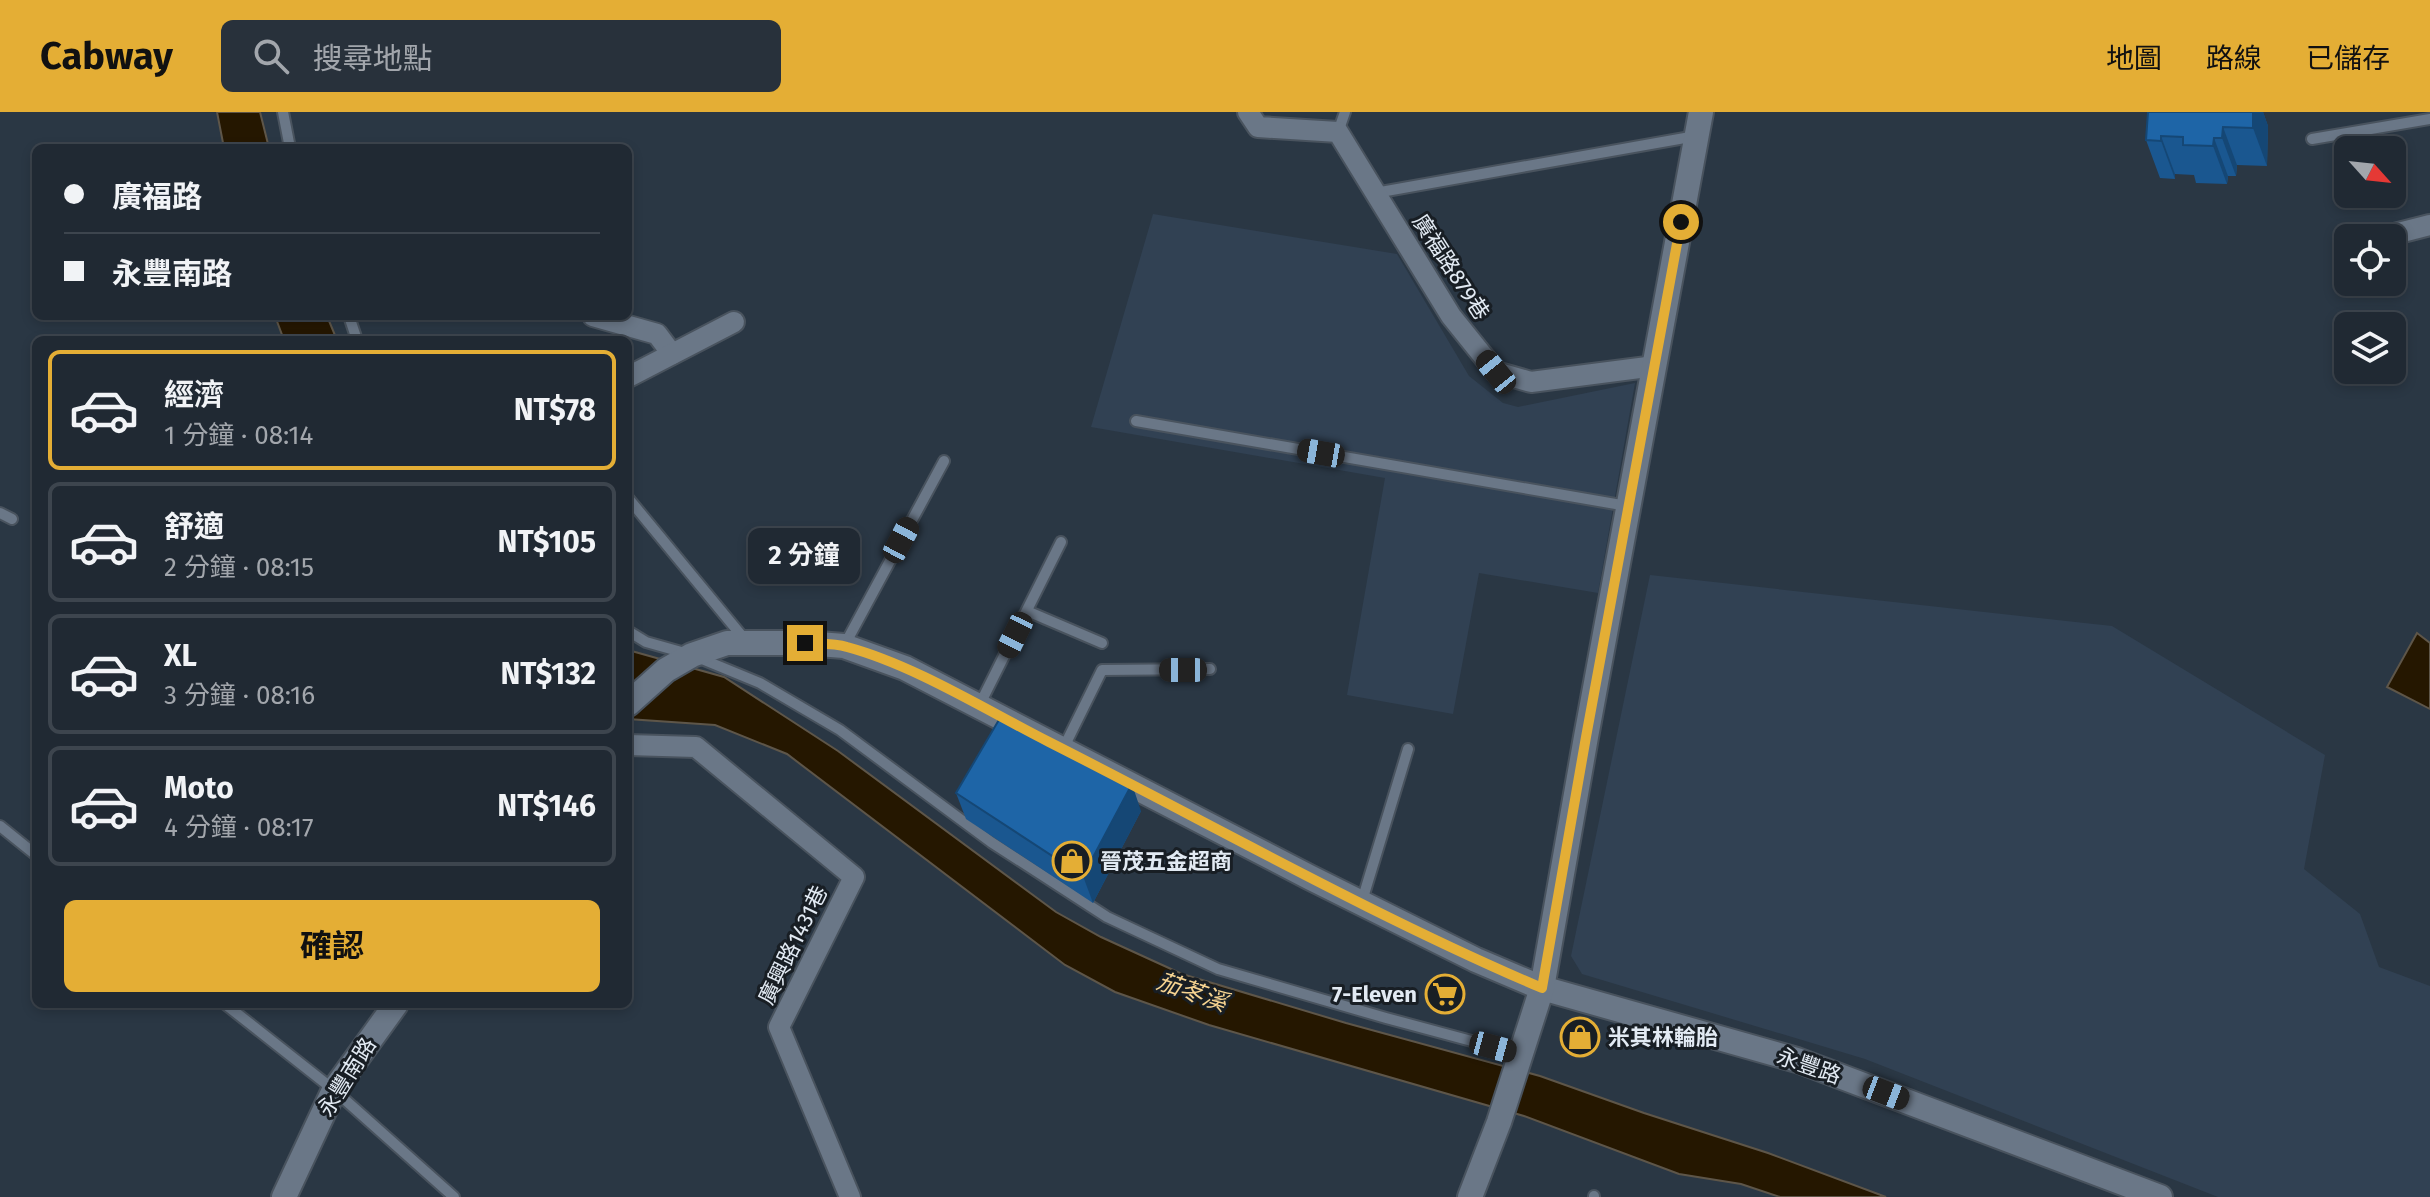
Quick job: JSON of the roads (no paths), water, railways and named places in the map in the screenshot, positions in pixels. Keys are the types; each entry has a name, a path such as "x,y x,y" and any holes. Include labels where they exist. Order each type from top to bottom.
{"street":[{"path":"1248,112 1258,127 1338,132"},
{"path":"1470,1197 1499,1122 1542,988 1700,124"},
{"name":"廣福路879巷","path":"1338,132 1451,316 1496,372 1531,382 1655,366"},
{"path":"2406,231 2430,225"},
{"path":"607,320 657,334 672,354"},
{"path":"632,375 734,322"},
{"path":"632,700 666,670 692,655 727,643 844,646 905,668 1361,903 1476,960 1542,988"},
{"name":"廣興路1431巷","path":"632,745 696,747 854,877 779,1027 850,1197"},
{"name":"永豐路","path":"1542,988 1797,1060 2160,1197"},
{"name":"永豐南路","path":"284,1197 334,1090 393,1008"}],"lane":[{"path":"283,112 289,144"},
{"path":"1338,132 1345,112"},
{"path":"2312,139 2430,119"},
{"path":"1375,193 1700,124"},
{"path":"1136,421 1629,506"},
{"path":"844,646 944,461"},
{"path":"632,503 747,642"},
{"path":"0,513 12,519"},
{"path":"979,706 1061,542"},
{"path":"1027,611 1102,643"},
{"path":"632,633 646,642 692,655 760,683 840,730 991,842 1107,917 1218,969 1519,1058"},
{"path":"1063,749 1102,670 1210,669"},
{"path":"1361,903 1408,749"},
{"path":"0,826 32,852"},
{"path":"230,1008 334,1090 454,1197"}],"water":[{"path":"217,112 260,112 268,144 223,144"},
{"path":"276,320 329,320 335,336 282,336"},
{"path":"2417,633 2430,643 2430,709 2387,687"},
{"name":"茄苳溪","path":"632,651 724,677 838,751 1056,912 1101,937 1182,974 1540,1076 1768,1153 1886,1197 1780,1197 1741,1184 1679,1174 1524,1116 1209,1025 1115,992 1065,965 787,754 715,725 632,719"}],"place":[{"name":"晉茂五金超商","path":"1072,861"},
{"name":"7-Eleven","path":"1445,994"},
{"name":"米其林輪胎","path":"1580,1037"}]}
